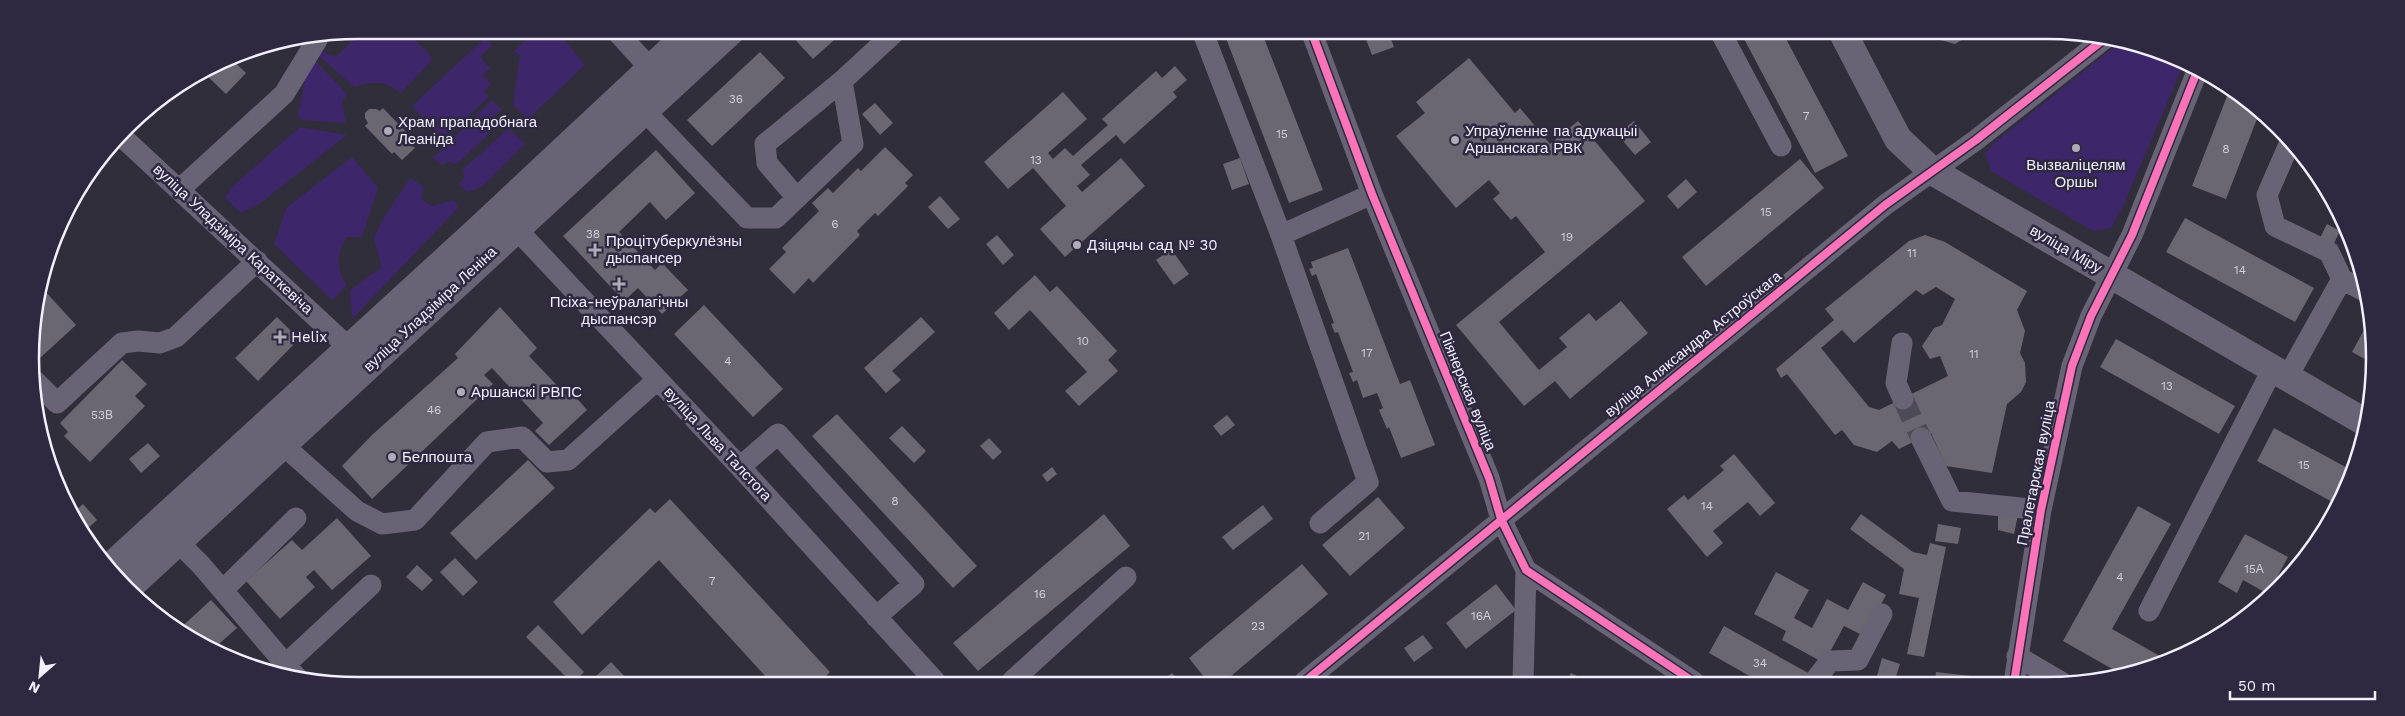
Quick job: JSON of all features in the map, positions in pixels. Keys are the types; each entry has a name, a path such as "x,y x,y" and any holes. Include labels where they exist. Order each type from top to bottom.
{"main road":[{"name":"вуліца Уладзіміра Леніна","path":"114,563 359,357 507,219 626,91 682,39"},
{"name":"вуліца Уладзіміра Леніна","path":"507,219 644,111 722,39"},
{"name":"вуліца Міру","path":"1846,39 1898,139 1932,171 2360,419"},
{"name":"вуліца Уладзіміра Леніна","path":"132,584 283,445 359,357"}],"street":[{"path":"624,39 669,88"},
{"path":"797,198 768,163 765,144 842,81 887,39"},
{"path":"1205,39 1280,235 1368,482 1320,523"},
{"name":"Піянерская вуліца","path":"1314,39 1372,194 1489,478 1501,518 1526,570"},
{"path":"1724,39 1780,146"},
{"path":"180,189 284,94 316,41"},
{"name":"вуліца Аляксандра Астроўскага","path":"1310,677 1473,545 1501,518 1885,205 1983,135 2099,43"},
{"path":"2110,274 2132,235 2195,76"},
{"path":"626,91 747,218 776,218 854,144 842,81"},
{"name":"вуліца Уладзіміра Караткевіча","path":"125,140 359,357"},
{"path":"2287,148 2267,195 2275,226 2329,252 2342,279 2358,288"},
{"path":"1280,235 1372,194"},
{"name":"вуліца Льва Талстога","path":"507,219 740,467 931,677"},
{"path":"40,386 57,403 122,343 138,340 160,343 176,338 257,261"},
{"name":"Пралетарская вуліца","path":"2015,677 2041,510 2072,366 2110,274"},
{"path":"2149,611 2281,372 2342,279"},
{"path":"1902,343 1896,383 1903,399"},
{"path":"283,445 357,511 382,524 415,520 487,442 522,437 547,462 568,460 657,380"},
{"path":"740,467 778,434 914,584 876,617"},
{"path":"1921,438 1952,501 2041,510"},
{"path":"223,590 296,518"},
{"path":"178,542 223,590 291,670"},
{"path":"1523,677 1526,570"},
{"path":"1526,570 1686,677"},
{"path":"1016,677 1126,577"},
{"path":"286,664 371,585"},
{"path":"1818,677 1830,661 1858,660 1882,614"},
{"path":"2017,656 2053,677"}],"shaded area":[{"path":"354,39 414,39 433,59 401,93 390,86 378,83 354,87 317,54 321,51 336,57"},
{"path":"484,39 492,45 480,57 490,68 483,75 491,84 484,91 489,97 443,139 412,106"},
{"path":"527,39 564,39 585,65 528,119 513,105 520,56 514,51"},
{"path":"2115,46 2150,56 2182,69 2123,206 2111,228 2093,231 1991,171 1985,154 1994,143"},
{"path":"312,57 347,94 342,103 346,123 300,120 298,115 309,61"},
{"path":"492,100 502,110 495,115 494,129 457,164 448,162 442,165 433,158"},
{"path":"300,127 347,135 259,204 241,213 225,198 232,187"},
{"path":"509,128 525,144 482,187 467,192 459,184 465,177 462,170"},
{"path":"352,157 378,188 362,237 346,237 343,244 339,256 339,267 347,285 332,300 274,244 286,208"},
{"path":"410,178 424,187 421,199 432,206 454,200 458,208 352,319 350,290 382,267 374,239 380,224"}],"building":[{"path":"794,39 835,39 813,59"},
{"path":"1226,39 1264,39 1323,190 1289,203"},
{"path":"1366,39 1391,39 1394,47 1372,55"},
{"path":"1744,39 1786,39 1848,156 1815,173"},
{"path":"1936,39 1963,39 1955,44"},
{"path":"760,52 785,78 712,146 687,120"},
{"path":"1469,58 1515,113 1520,108 1550,144 1578,121 1645,201 1499,322 1539,370 1567,347 1559,338 1589,313 1596,321 1621,301 1648,333 1570,399 1555,381 1524,406 1456,325 1545,252 1516,216 1511,220 1493,199 1500,193 1489,180 1456,208 1396,136 1425,113 1416,102"},
{"path":"236,63 246,73 226,94 208,77"},
{"path":"1175,66 1187,80 1173,92 1177,97 1124,144 1116,135 1081,165 1090,175 1077,186 1082,192 1121,158 1145,186 1065,257 1040,229 1066,206 1033,168 1008,189 984,162 1063,92 1087,119 1048,153 1053,159 1065,148 1073,156 1108,125 1102,119 1156,71 1162,78"},
{"path":"2227,95 2257,118 2226,199 2192,186"},
{"path":"875,103 893,123 880,135 862,114"},
{"name":"Храм прападобнага Леаніда","path":"383,108 410,136 407,140 415,148 402,160 394,152 392,154 365,126 368,123 365,113 369,109 380,111"},
{"path":"1634,121 1651,142 1635,155 1617,134"},
{"path":"885,147 913,175 905,183 908,186 878,216 875,213 857,231 860,235 813,283 809,278 794,294 769,269 786,252 782,248 819,211 812,203 828,188 833,193 858,168 861,171"},
{"path":"656,150 695,193 666,220 650,202 619,232 655,270 662,263 688,290 662,314 638,288 624,301 563,236"},
{"path":"1240,158 1249,184 1232,190 1223,164"},
{"path":"1800,159 1824,188 1706,286 1682,257"},
{"path":"1686,179 1697,192 1678,209 1667,196"},
{"path":"940,196 960,219 948,229 928,207"},
{"path":"2185,218 2314,288 2295,322 2166,252"},
{"path":"2327,224 2340,231 2333,245 2320,238"},
{"path":"997,235 1014,255 1003,265 986,244"},
{"path":"1925,235 1945,242 2027,291 2017,310 2025,331 2020,353 2025,363 2026,382 2021,392 2007,404 1992,473 1946,466 1931,433 1899,449 1892,441 1877,452 1854,445 1842,430 1835,435 1787,374 1781,378 1776,369 1834,320 1825,309 1909,241","holes":["1936,287 1955,299 1942,325 1934,328 1922,346 1930,359 1940,356 1948,376 1879,410 1869,407 1821,348 1842,330 1854,343 1916,290 1923,295"]},
{"path":"1348,248 1400,384 1410,380 1435,445 1401,458 1389,427 1387,429 1379,410 1383,408 1377,393 1363,398 1357,380 1353,382 1349,373 1353,372 1338,332 1335,333 1331,324 1334,323 1316,274 1312,276 1309,269 1313,268 1311,262"},
{"path":"1171,249 1189,274 1174,285 1156,260"},
{"path":"1035,275 1050,292 1057,286 1117,351 1108,360 1118,371 1079,406 1065,391 1087,372 1030,310 1009,330 994,313"},
{"path":"46,292 76,325 39,359 41,316"},
{"path":"704,305 783,389 753,417 674,334"},
{"path":"500,307 537,348 529,356 570,399 574,395 587,410 549,445 535,431 543,423 492,368 484,375 493,384 372,499 342,466 372,435 458,358 455,354"},
{"path":"277,317 299,339 258,381 235,358"},
{"path":"921,317 935,332 892,371 901,380 886,393 864,368"},
{"path":"2365,328 2366,360 2352,352"},
{"path":"2116,339 2235,406 2219,434 2100,367"},
{"path":"122,360 147,384 135,396 145,406 90,462 64,436 68,432 60,423"},
{"path":"837,414 977,566 953,588 812,436"},
{"path":"1227,415 1235,425 1221,436 1213,426"},
{"path":"902,426 926,451 914,463 889,438"},
{"path":"2274,428 2347,468 2332,502 2257,461"},
{"path":"989,438 1002,452 993,460 980,446"},
{"path":"148,443 160,456 141,473 129,459"},
{"path":"1734,454 1775,503 1760,516 1748,502 1713,531 1723,543 1707,557 1667,509 1684,495 1688,500 1724,470 1720,466"},
{"path":"528,460 555,488 476,560 450,533"},
{"path":"1052,467 1057,474 1047,482 1042,475"},
{"path":"1378,497 1405,528 1350,576 1322,545"},
{"path":"670,499 830,672 825,677 766,677 659,560 582,635 553,602 650,508 655,513"},
{"path":"83,504 97,520 88,528 77,509"},
{"path":"1263,505 1273,519 1233,550 1222,537"},
{"path":"2138,506 2171,524 2112,629 2160,656 2114,670 2063,641"},
{"path":"1104,514 1130,546 978,671 953,643"},
{"path":"1861,514 1913,552 1927,555 1930,543 1946,547 1924,657 1907,654 1919,598 1899,594 1904,569 1850,529"},
{"path":"1998,514 2018,515 2014,534 1998,530"},
{"path":"337,518 371,556 332,590 314,570 306,577 315,587 280,619 246,581 292,540 302,550"},
{"path":"1938,524 1961,528 1958,544 1935,541"},
{"path":"2245,534 2288,557 2274,583 2264,592 2243,580 2237,593 2218,582"},
{"path":"455,558 478,582 463,596 440,572"},
{"path":"1302,564 1328,594 1230,677 1204,677 1189,658"},
{"path":"417,565 433,580 422,591 406,577"},
{"path":"1776,572 1809,590 1794,618 1812,628 1827,599 1848,610 1863,582 1886,595 1864,636 1844,626 1824,663 1782,640 1786,631 1754,614"},
{"path":"1496,584 1516,610 1466,649 1446,623"},
{"path":"211,600 237,628 218,645 184,625"},
{"path":"538,625 584,672 579,677 566,677 526,637"},
{"path":"1724,626 1810,674 1808,677 1751,677 1709,653"},
{"path":"1423,635 1433,648 1414,662 1404,648"},
{"path":"1882,658 1900,664 1896,677 1877,677"},
{"path":"611,662 625,677 595,677"},
{"path":"1936,672 1980,677 1936,677"},
{"path":"1172,673 1176,677 1167,677"},
{"path":"1571,673 1579,677 1569,677"}],"tunnel":[{"path":"1903,399 1921,438"}],"cycle path":[{"path":"1314,39 1372,194 1489,478 1501,519 1526,570 1686,677"},
{"path":"1310,677 1885,205 1976,140 2099,43"},
{"path":"2015,677 2041,510 2072,366 2091,316 2132,235 2195,76"}],"place":[{"name":"Храм прападобнага Леаніда","path":"388,131"},
{"name":"Упраўленне па адукацыі Аршанскага РВК","path":"1455,140"},
{"name":"Вызваліцелям Оршы","path":"2076,148"},
{"name":"Дзіцячы сад № 30","path":"1077,245"},
{"name":"Процітуберкулёзны дыспансер","path":"595,250"},
{"name":"Псіха-неўралагічны дыспансэр","path":"619,284"},
{"name":"Helix","path":"280,337"},
{"name":"Аршанскі РВПС","path":"461,392"},
{"name":"Белпошта","path":"392,457"}]}
